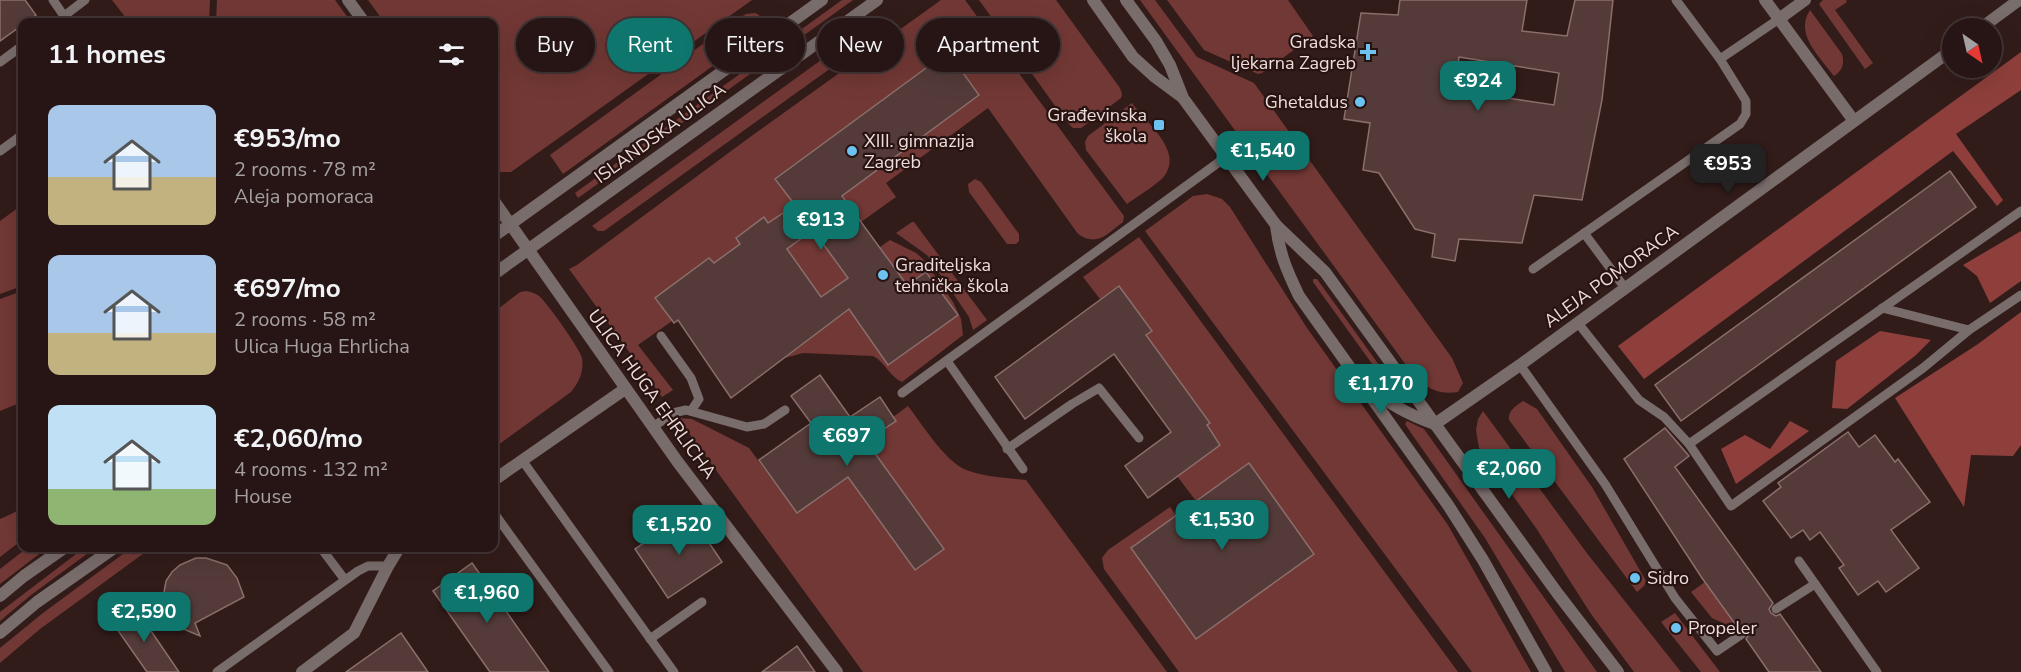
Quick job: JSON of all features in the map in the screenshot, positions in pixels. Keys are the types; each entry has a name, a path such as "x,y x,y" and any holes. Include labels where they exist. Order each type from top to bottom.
{"street":[{"path":"348,0 361,18"},
{"name":"ISLANDSKA ULICA","path":"498,233 822,0"},
{"name":"ISLANDSKA ULICA","path":"498,271 877,0"},
{"path":"1092,0 1133,57 1155,77 1184,98"},
{"path":"1126,0 1170,64 1184,98 1226,157 1276,225 1326,272 1558,594 1618,672"},
{"path":"1765,0 1854,121"},
{"path":"1779,19 1805,0"},
{"path":"1994,18 2019,0"},
{"name":"ALEJA POMORACA","path":"1435,424 1520,365 1942,57"},
{"name":"ULICA HUGA EHRLICHA","path":"498,207 625,389 837,672"},
{"path":"1276,225 1278,248 1299,296 1448,505 1483,560 1546,672"},
{"path":"1350,369 1398,409 1435,424"},
{"path":"498,477 625,389"},
{"path":"0,596 58,552"},
{"path":"0,633 37,602 108,552"},
{"path":"302,672 354,633 397,552"}],"lane":[{"path":"52,0 64,16"},
{"path":"61,18 85,0"},
{"path":"1533,269 1740,124 1746,114 1746,101 1720,59 1676,0"},
{"path":"1720,59 1779,19"},
{"path":"0,62 18,49"},
{"path":"0,152 18,138"},
{"path":"902,393 1226,157"},
{"path":"1689,444 2021,211"},
{"path":"1584,233 1625,288"},
{"path":"1578,323 1639,400 1665,417 1689,444 1731,506 1923,368 1969,330 2021,295"},
{"path":"1882,308 1969,330"},
{"path":"661,336 691,378 699,399 691,411"},
{"path":"947,361 1023,469"},
{"path":"1520,365 1605,484 1675,598 1717,651 1742,634"},
{"path":"1007,448 1099,388 1139,438"},
{"path":"653,427 673,412 686,410 747,427 764,424 785,410"},
{"path":"522,460 674,672"},
{"path":"498,519 609,672"},
{"path":"324,552 345,580"},
{"path":"1799,561 1877,672"},
{"path":"217,672 345,580 368,566 388,566"},
{"path":"1776,609 1815,584"},
{"path":"650,639 702,602"}],"shaded area":[{"path":"112,0 210,0 209,18 126,18"},
{"path":"217,0 335,0 348,18 216,18"},
{"path":"368,0 752,0 727,18 705,18 705,34 693,42 693,18 607,18 607,72 651,72 511,172 498,171 498,18 381,18"},
{"path":"842,0 853,0 828,18 817,18"},
{"path":"941,0 965,0 978,18 916,18 916,72 921,72 775,178 795,205 768,223 764,217 736,237 740,244 714,263 709,258 655,298 672,321 638,345 673,390 662,397 569,269 841,72 904,72 904,27"},
{"path":"979,0 1056,0 1120,88 1121,98 1081,128 1073,128 1031,72 1060,72 1060,18 992,18"},
{"path":"1140,0 1155,0 1197,57 1254,83 1452,358 1463,383 1458,392 1446,393 1434,390 1414,376"},
{"path":"1167,0 1288,0 1313,36 1258,74 1204,50"},
{"path":"1823,0 1846,0 1847,2 1835,10 1873,63 1865,69 1819,4"},
{"path":"1810,10 1842,54 1842,67 1834,76 1816,53 1807,36 1806,19"},
{"path":"755,13 760,18 739,18"},
{"path":"817,18 817,26 805,35 805,27"},
{"path":"705,42 705,72 563,174 550,155 664,72 693,72 693,51"},
{"path":"2021,52 2021,90 1956,134 2003,200 1997,206 1953,151 1644,379 1618,346 1985,78 2002,78 2002,66"},
{"path":"817,63 817,72 825,72 604,231 598,231 592,226 805,72"},
{"path":"742,72 753,72 578,198 575,193"},
{"path":"962,72 1018,72 1124,216 1123,222 1096,239 1085,238 1078,234 988,108 886,183 896,197 861,222 842,196 979,96"},
{"path":"1132,103 1166,146 1169,166 1162,178 1127,204 1086,150 1085,142 1088,136"},
{"path":"975,179 981,182 1019,234 1019,241 1016,244 1007,244 969,192 968,184"},
{"path":"1207,194 1222,199 1230,207 1307,328 1448,525 1531,672 1472,672 1145,231 1193,196"},
{"path":"18,208 18,287 0,294 0,221"},
{"path":"912,222 987,320 973,330 969,317 927,255 896,233"},
{"path":"813,230 848,278 821,297 787,249"},
{"path":"2021,231 2021,281 1990,303 1977,276 1963,265"},
{"path":"1139,237 1458,672 1179,672 1104,569 1102,558 1108,550 1170,507 1176,515 1131,548 1196,638 1314,554 1249,463 1196,501 1177,476 1220,445 1207,425 1210,422 1157,351 1142,338 1152,331 1119,286 1100,299 1083,277"},
{"path":"890,240 923,259 953,302 961,319 963,335 902,382 873,356 803,353 785,358 849,309 888,365 957,315 927,272 907,285 880,247"},
{"path":"1313,279 1317,279 1392,386 1388,386"},
{"path":"18,292 18,404 0,411 0,299"},
{"path":"520,292 536,294 543,300 580,353 582,372 571,392 498,445 498,309"},
{"path":"2021,312 2021,445 2013,456 1971,455 1964,507 1895,398 1978,344"},
{"path":"1880,331 1931,340 1916,355 1847,409 1832,408 1836,361"},
{"path":"1523,401 1537,409 1592,487 1646,581 1637,592 1509,420 1511,411"},
{"path":"908,406 944,452 960,467 983,475 1026,480 1167,672 863,672 678,418 692,419 749,448 797,513 848,477 915,569 944,549 866,441 896,421 893,417"},
{"path":"1483,411 1586,552 1681,672 1634,672 1591,614 1536,528 1479,448 1476,430 1478,419"},
{"path":"1407,421 1424,429 1597,672 1565,672 1485,538 1405,424"},
{"path":"1790,421 1809,431 1736,484 1721,449 1745,435 1770,449"},
{"path":"18,511 18,543 0,557 0,519"},
{"path":"22,552 42,552 0,584 0,569"},
{"path":"79,552 90,552 0,621 0,612"},
{"path":"126,552 146,552 40,629 0,663 0,648"},
{"path":"1705,582 1734,622 1725,624 1712,618 1691,592"},
{"path":"1675,613 1720,672 1701,672 1661,622"}],"building":[{"path":"0,0 25,0 36,15 32,18 18,18 18,28 0,41"},
{"path":"1400,0 1527,0 1522,31 1567,36 1575,0 1613,0 1602,100 1582,200 1534,195 1522,243 1459,239 1455,261 1432,257 1435,234 1415,229 1379,173 1363,170 1370,123 1344,119 1361,13 1398,15","holes":["1459,57 1559,73 1554,105 1454,90"]},
{"path":"921,72 962,72 979,95 842,196 907,285 926,272 958,315 888,365 849,309 731,398 678,320 674,323 655,298 709,258 714,263 740,244 736,238 764,217 768,223 795,205 775,179","holes":["813,230 848,278 821,297 787,249"]},
{"path":"1950,171 1976,207 1681,421 1655,385"},
{"path":"1119,286 1152,331 1146,335 1210,423 1207,425 1220,445 1148,498 1125,466 1171,432 1114,354 1025,419 995,377"},
{"path":"820,375 850,417 880,397 896,421 866,441 944,549 915,570 848,477 797,513 759,460 811,423 791,396"},
{"path":"1665,428 1689,456 1675,467 1773,603 1769,609 1771,613 1776,616 1780,614 1821,672 1769,672 1746,639 1749,634 1747,630 1742,627 1738,628 1702,578 1624,459"},
{"path":"1848,432 1859,447 1875,435 1895,462 1898,459 1930,502 1891,530 1919,568 1886,592 1878,581 1858,595 1839,568 1844,565 1820,532 1810,540 1803,530 1791,538 1763,501 1781,487 1778,483"},
{"path":"1249,463 1314,554 1196,639 1131,548"},
{"path":"689,513 722,562 668,598 635,549"},
{"path":"196,558 206,558 227,565 237,578 244,597 195,623 200,636 157,618 166,612 163,598 166,581 180,565"},
{"path":"472,563 549,672 490,672 433,591"},
{"path":"131,607 145,626 147,625 179,672 147,672 112,622"},
{"path":"401,633 428,672 346,672"},
{"path":"797,646 815,672 762,672"}],"place":[{"name":"Gradska ljekarna Zagreb","path":"1368,52"},
{"name":"Ghetaldus","path":"1360,102"},
{"name":"Građevinska škola","path":"1159,125"},
{"name":"XIII. gimnazija Zagreb","path":"852,151"},
{"name":"Graditeljska tehnička škola","path":"883,275"},
{"name":"Sidro","path":"1635,578"},
{"name":"Propeler","path":"1676,628"}]}
